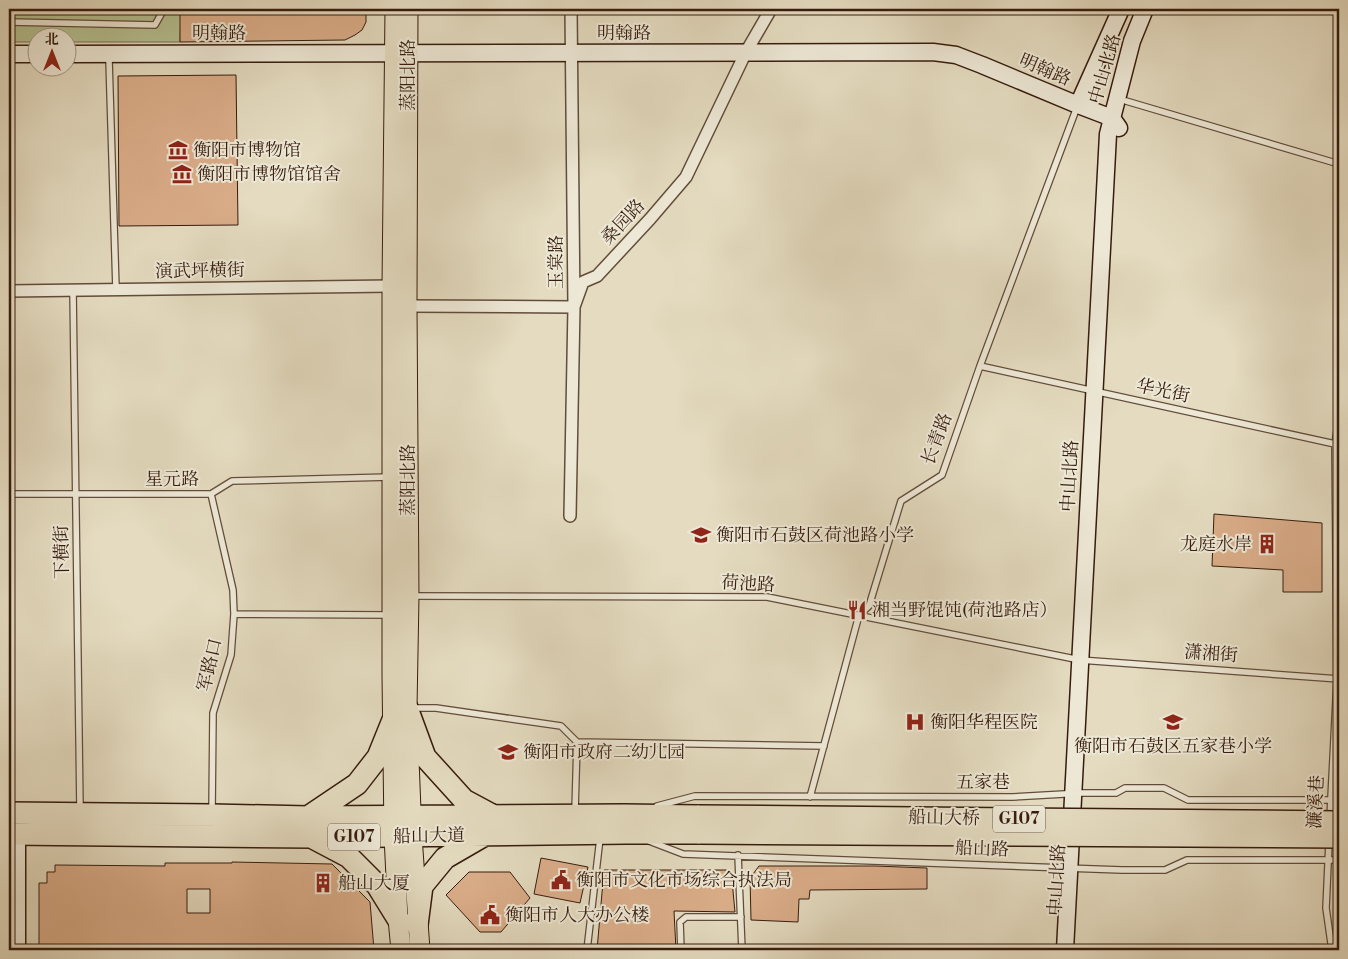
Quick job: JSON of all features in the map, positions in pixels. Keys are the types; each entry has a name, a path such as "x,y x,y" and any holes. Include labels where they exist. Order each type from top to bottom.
{"highway":[{"path":"400,714 425,757 464,800 490,825 445,858 422,886 408,922 349,857 309,827 357,784 378,757 400,714"},
{"name":"船山大道","path":"9,813 212,815 309,827"},
{"name":"船山大道","path":"490,825 574,815 625,824 699,824"},
{"name":"船山大道","path":"13,834 490,825 601,833 625,824"},
{"name":"船山大桥","path":"699,824 1334,830"}],"main road":[{"name":"蒸阳北路","path":"395,9 401,56 408,306 409,596 400,714"},
{"name":"蒸阳北路","path":"401,950 408,922 400,714 392,615 392,286 401,56 408,9"},
{"name":"蒸阳北路","path":"408,922 420,950"}],"street":[{"name":"玉棠路","path":"570,516 574,307 571,9"},
{"name":"桑园路","path":"574,307 582,282 597,276 686,177 744,55 771,9"},
{"name":"中山北路","path":"1077,108 1121,9"},
{"name":"中山北路","path":"1073,950 1073,868 1099,392 1107,144 1114,124 1132,41 1145,9"},
{"name":"中山北路","path":"1114,124 1126,101 1140,44 1154,9"},
{"name":"明翰路","path":"78,54 572,56 933,52 956,55 1114,124"},
{"path":"9,54 28,54"},
{"name":"明翰路","path":"78,60 401,56"},
{"path":"9,60 28,60"},
{"name":"演武坪横街","path":"9,291 392,286"},
{"path":"408,306 574,307"},
{"path":"13,834 17,950"},
{"name":"中山北路","path":"1064,950 1073,868"}],"lane":[{"path":"9,22 155,25 164,9"},
{"path":"483,9 604,9"},
{"path":"109,60 116,290"},
{"path":"1126,101 1339,164"},
{"name":"长青路","path":"810,797 859,615 869,606 901,501 942,475 980,366 1077,108"},
{"name":"下横街","path":"73,290 80,814"},
{"name":"华光街","path":"980,366 1337,444"},
{"name":"濂溪巷","path":"1332,950 1326,908 1328,860 1334,830 1331,800 1338,679 1337,444 1339,416"},
{"name":"星元路","path":"9,494 211,494 232,481 392,477"},
{"name":"军路口","path":"211,494 233,590 234,614 232,655 213,713 212,815"},
{"name":"荷池路","path":"409,596 767,597 1085,660"},
{"path":"234,614 392,615"},
{"name":"潇湘街","path":"1085,660 1338,679"},
{"path":"400,714 436,708 561,726 576,742 574,815"},
{"path":"576,742 824,746"},
{"name":"五家巷","path":"625,824 695,796 1012,798 1077,793 1116,794 1125,788 1164,788 1188,800 1339,800"},
{"name":"船山路","path":"625,824 682,854 1165,870 1187,860 1339,860"},
{"path":"587,950 601,833"},
{"path":"738,855 742,950"},
{"path":"682,950 680,922 686,916 741,917"}],"green space":[{"path":"9,9 181,9 180,42 78,42 78,28 28,28 28,42 9,42"}],"building":[{"path":"180,9 366,9 366,22 362,30 345,40 180,42"},
{"name":"衡阳市博物馆","path":"236,75 238,225 119,226 118,76"},
{"name":"龙庭水岸","path":"1214,514 1322,523 1322,592 1283,592 1283,570 1212,566"},
{"name":"衡阳市文化市场综合执法局","path":"541,858 588,867 580,903 534,894"},
{"path":"165,863 332,864 370,902 374,950 39,950 39,883 47,883 47,872 55,872 55,865 165,866","holes":["187,889 210,889 210,913 187,913"]},
{"path":"759,866 927,868 927,889 810,890 809,899 799,899 798,922 751,920 750,878"},
{"path":"604,870 731,870 735,912 674,911 676,950 597,950"},
{"name":"衡阳市人大办公楼","path":"469,872 510,872 530,898 501,932 480,932 446,895"}],"place":[{"name":"衡阳市博物馆","path":"178,150"},
{"name":"衡阳市博物馆馆舍","path":"182,174"},
{"name":"衡阳市石鼓区荷池路小学","path":"701,535"},
{"name":"龙庭水岸","path":"1267,544"},
{"name":"湘当野馄饨(荷池路店）","path":"857,610"},
{"name":"衡阳华程医院","path":"915,722"},
{"name":"衡阳市石鼓区五家巷小学","path":"1173,722"},
{"name":"衡阳市政府二幼儿园","path":"508,752"},
{"name":"衡阳市文化市场综合执法局","path":"561,880"},
{"name":"船山大厦","path":"323,883"},
{"name":"衡阳市人大办公楼","path":"490,915"}]}
